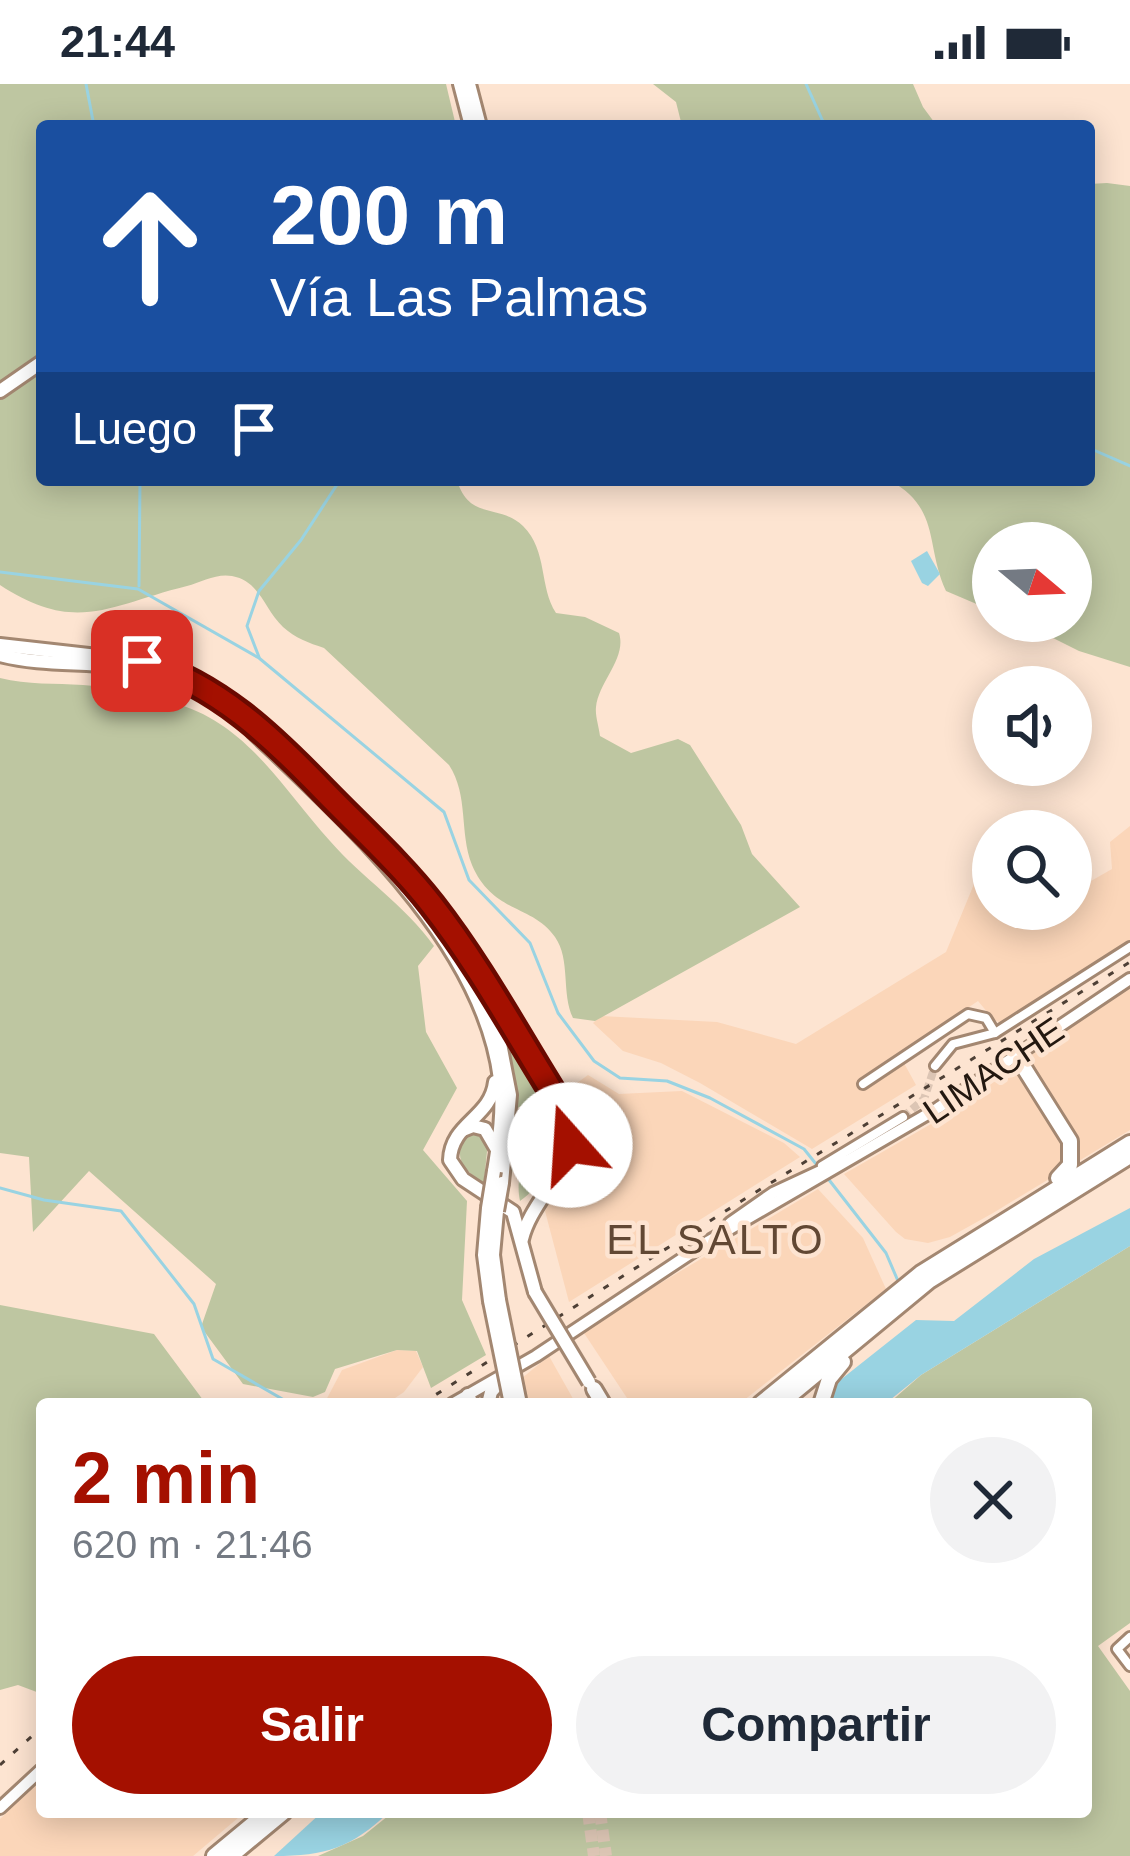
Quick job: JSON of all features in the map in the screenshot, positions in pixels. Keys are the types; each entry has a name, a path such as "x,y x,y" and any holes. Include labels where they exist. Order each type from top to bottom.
{"highway":[{"path":"460,88 469,120"},
{"path":"460,88 477,120"},
{"path":"0,386 36,361"},
{"path":"0,645 142,661 189,678 226,700 304,770 408,877 440,915 571,1128 562,1167 530,1216 522,1239"},
{"path":"0,655 135,668 177,682 232,714 308,787 425,913 473,992 496,1057 502,1110 497,1154 503,1212 494,1256 494,1300 510,1398"},
{"path":"467,959 506,1057 511,1095 498,1177"},
{"path":"1016,1054 1072,1151 1067,1170 1038,1198"},
{"path":"496,1057 491,1101 457,1134 450,1155 455,1172 503,1212 522,1239 535,1292 595,1395"},
{"path":"503,1212 526,1205 542,1189 561,1152 563,1128 552,1114 533,1111 508,1135"},
{"path":"457,1134 481,1127 491,1135 497,1154"},
{"path":"768,1398 1038,1198 1130,1143"},
{"path":"927,1281 1130,1156"},
{"path":"494,1300 518,1398"},
{"path":"822,1398 837,1368 901,1301"},
{"path":"756,1398 834,1335 901,1301"},
{"path":"787,1398 901,1301"},
{"path":"490,1398 506,1375"},
{"path":"214,1856 260,1818"},
{"path":"231,1856 277,1818"}],"main road":[{"name":"LIMACHE","path":"466,1398 709,1241 758,1204 810,1181 828,1166 853,1157 938,1108 1130,979"},
{"name":"LIMACHE","path":"465,1398 578,1320 614,1301"},
{"path":"0,1808 36,1775"}],"street":[{"name":"LIMACHE","path":"935,1066 953,1044 994,1033 1130,947"},
{"path":"863,1084 968,1014 981,1015 994,1033"},
{"name":"LIMACHE","path":"828,1166 902,1117"},
{"path":"1130,1637 1117,1649 1130,1666"}],"shaded area":[{"path":"1130,826 1130,943 1004,1024 994,1020 978,1001 899,1054 916,1085 812,1149 700,1083 623,1051 593,1023 601,1016 717,1022 796,1044 946,952 972,889 972,930 1092,930 1092,880 1112,869 1110,842"},
{"path":"1130,984 1130,1130 993,1213 950,1237 928,1243 905,1239 896,1232 844,1174 952,1112"},
{"path":"588,1075 619,1094 682,1091 784,1143 800,1157 569,1302 545,1211 571,1163 577,1139 574,1122 559,1096"},
{"path":"818,1189 863,1238 886,1289 747,1398 627,1398 582,1330"},
{"path":"397,1350 416,1351 423,1367 395,1398 327,1398 342,1370"},
{"path":"549,1356 573,1398 499,1398"},
{"path":"36,1785 36,1818 238,1818 193,1856 0,1856 0,1819"}],"green space":[{"path":"0,84 446,84 455,120 36,120 36,486 459,486 477,507 514,519 531,536 556,613 585,617 619,633 616,661 596,707 600,736 631,753 678,739 690,745 741,825 752,854 800,907 595,1021 573,1018 563,956 555,937 546,926 501,901 472,865 459,789 449,765 324,648 283,627 249,584 221,576 114,607 72,612 50,609 0,585"},
{"path":"653,84 913,84 933,120 680,120 676,102"},
{"path":"1107,183 1130,186 1130,667 1061,642 1092,642 1092,522 972,522 972,602 946,591 924,515 898,486 1095,486 1095,184"},
{"path":"0,678 94,686 200,712 243,741 330,841 434,946 418,966 426,1032 457,1088 423,1150 467,1201 462,1300 486,1355 431,1388 417,1351 397,1350 335,1369 325,1392 313,1397 243,1384 201,1327 216,1284 89,1171 33,1232 29,1157 0,1153"},
{"path":"496,1016 550,1104 531,1100 516,1109 514,1070"},
{"path":"538,1116 554,1119 555,1154 545,1175 520,1201 521,1172 547,1132 544,1125 518,1157 509,1198 504,1190 509,1151 522,1122"},
{"path":"475,1132 488,1141 484,1183 461,1160 463,1139"},
{"path":"1130,1246 1130,1623 1098,1646 1130,1691 1130,1856 318,1856 363,1836 386,1818 1092,1818 1092,1398 895,1398 921,1375"},
{"path":"0,1305 154,1334 202,1398 36,1398 36,1692 18,1685 0,1690"}],"water":[{"path":"927,551 940,574 928,586 911,561"},
{"path":"1130,1208 1130,1246 921,1375 892,1398 818,1398 916,1320 954,1321 1034,1259"},
{"path":"315,1818 382,1818 337,1848 274,1856"}],"waterway":[{"path":"86,84 93,120"},
{"path":"806,84 822,120"},
{"path":"1095,451 1130,466"},
{"path":"139,586 140,486"},
{"path":"259,657 247,626 259,591 301,540 336,486"},
{"path":"0,572 138,589 259,658 444,812 469,880 530,943 558,1013 594,1061 620,1078 667,1081 710,1098 804,1149 820,1169"},
{"path":"826,1176 886,1253 898,1281"},
{"path":"0,1188 121,1211 194,1304 213,1359 281,1398"}],"tunnel":[{"path":"903,1117 924,1099 935,1066"},
{"path":"589,1818 594,1856"},
{"path":"601,1818 606,1856"}],"railway":[{"path":"430,1398 1130,962"},
{"path":"0,1765 36,1732"}],"district":[{"name":"EL SALTO","path":"716,1239"}],"route":[{"path":"142,661 189,678 238,709 418,888 565,1112 570,1145"}]}
